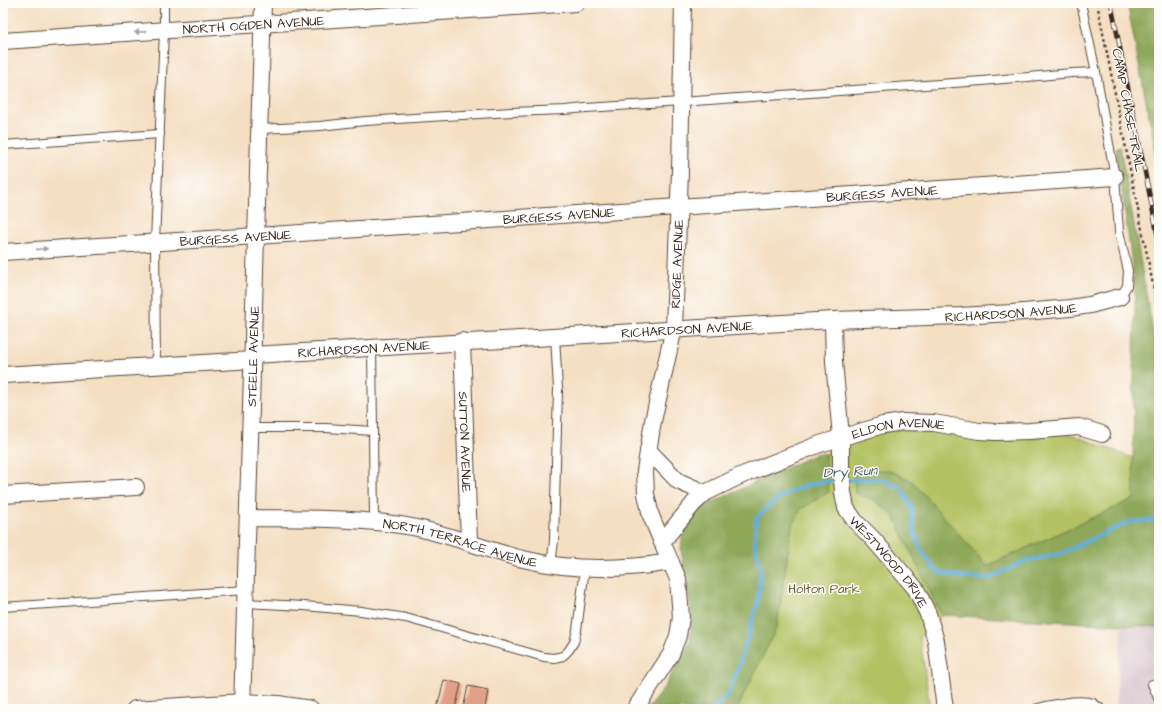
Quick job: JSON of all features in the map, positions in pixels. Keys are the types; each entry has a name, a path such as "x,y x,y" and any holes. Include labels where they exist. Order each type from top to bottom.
{"street":[{"name":"STEELE AVENUE","path":"242,706 263,3"},
{"name":"NORTH OGDEN AVENUE","path":"3,41 576,3"},
{"name":"RIDGE AVENUE","path":"662,542 651,516 646,494 645,471 648,450 674,328 683,3"},
{"name":"BURGESS AVENUE","path":"3,252 1115,177"},
{"name":"RICHARDSON AVENUE","path":"3,374 156,366 372,347 674,328 832,320 960,316 1063,309 1090,305 1120,297"},
{"name":"WESTWOOD DRIVE","path":"832,320 834,362 841,436 843,492 846,508 855,521 916,588 928,614 936,641 945,709"},
{"name":"SUTTON AVENUE","path":"462,342 469,542"},
{"name":"ELDON AVENUE","path":"662,542 694,503 705,493 740,476 820,444 841,436 883,425 902,422 934,423 996,432 1079,427 1102,434"},
{"path":"648,450 678,481 705,493"},
{"path":"3,495 136,487"},
{"name":"NORTH TERRACE AVENUE","path":"248,518 345,519 374,521 434,531 517,557 551,565 585,568 638,567 671,562"},
{"path":"635,709 671,654 678,636 681,617 678,579 662,542"},
{"path":"136,709 278,704 311,709"}],"lane":[{"path":"156,366 155,242 164,3"},
{"path":"1081,3 1096,72 1115,177 1120,231 1128,271 1127,286 1120,297"},
{"path":"260,129 320,126 365,121 565,110 974,82 1096,72"},
{"path":"3,145 160,134"},
{"path":"551,565 554,541 558,389 555,336"},
{"path":"372,347 374,521"},
{"path":"251,428 326,428 373,431"},
{"path":"3,607 116,598 246,597 406,618 544,657 554,658 563,656 574,642 577,630 585,568"},
{"path":"1152,684 1159,700"},
{"path":"1035,709 1044,706 1080,701 1093,703 1101,709"}],"path":[{"name":"CAMP CHASE TRAIL","path":"1097,3 1159,315"}],"shaded area":[{"path":"1122,626 1159,627 1159,709 1115,709"}],"green space":[{"path":"1127,3 1159,3 1159,168"},
{"path":"1120,146 1159,365 1159,627 941,615 894,516 874,500 855,493 854,470 889,470 912,481 987,566 1134,499 1135,286 1116,147"},
{"name":"Holton Park","path":"918,426 1068,433 1133,458 1134,499 987,566 920,638 930,709 673,709 825,454 873,432"},
{"path":"818,453 825,454 829,492 801,509 792,525 777,627 737,709 648,709 665,686 690,643 692,615 681,550 683,529 698,509"}],"building":[{"path":"444,680 461,684 455,709 437,708"},
{"path":"468,686 488,690 485,709 463,709"}],"waterway":[{"name":"Dry Run","path":"845,480 883,479 902,489 912,508 914,529 921,550 937,572 962,577 988,579 1025,561 1060,554 1129,522 1159,519"},
{"name":"Dry Run","path":"713,709 729,693 741,661 758,601 761,570 755,544 756,520 776,500 792,491 810,484 838,480"}],"railway":[{"path":"1111,3 1159,242"}]}
